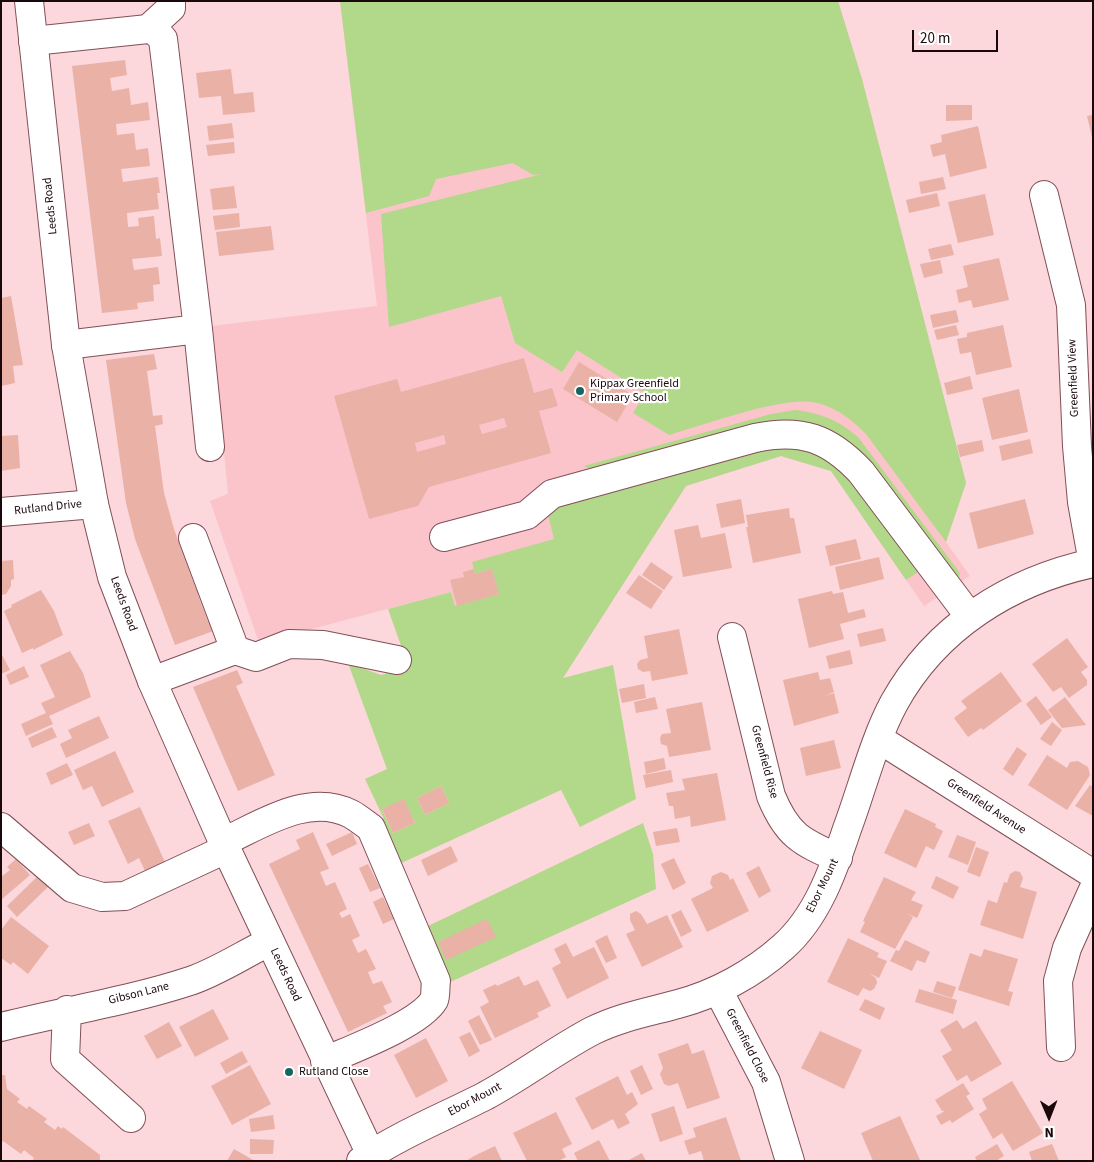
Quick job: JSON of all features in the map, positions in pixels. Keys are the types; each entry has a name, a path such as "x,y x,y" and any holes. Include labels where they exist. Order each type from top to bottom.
{"street":[{"name":"Leeds Road","path":"30,1 66,345 94,504 112,577 152,681 368,1159"},
{"path":"148,29 171,8 170,1"},
{"path":"33,41 148,29 159,34 165,46 210,447"},
{"name":"Greenfield View","path":"1044,195 1071,305 1079,474 1093,563"},
{"path":"66,345 198,328"},
{"path":"444,537 528,515 552,494 755,438 778,433 802,435 825,442 845,455 856,466 970,617"},
{"name":"Rutland Drive","path":"1,512 94,504"},
{"path":"193,538 235,650"},
{"name":"Ebor Mount","path":"368,1159 486,1095 592,1031 621,1019 680,1004 718,990 755,968 784,946 804,924 824,891 838,858 879,739 893,705 920,664 954,629 994,600 1060,570 1093,563"},
{"name":"Greenfield Rise","path":"732,637 772,796 779,814 790,830 805,843 838,858"},
{"path":"152,681 235,650 256,657 289,644 323,645 397,660"},
{"name":"Greenfield Avenue","path":"879,739 1093,874"},
{"path":"1,826 72,888 102,897 125,896 291,811 307,807 324,807 350,814 371,828 436,981 435,999 426,1011 404,1025 325,1061"},
{"path":"1061,1047 1058,982 1067,948 1093,890"},
{"name":"Gibson Lane","path":"1,1028 67,1010 141,995 193,980 269,942"},
{"name":"Greenfield Close","path":"718,990 766,1082 790,1161"},
{"path":"67,1010 65,1059 131,1118"}],"shaded area":[{"name":"Kippax Greenfield Primary School","path":"340,1 838,1 862,79 966,483 946,542 970,576 924,606 831,471 781,456 686,486 562,679 481,698 451,592 259,643 210,501 228,494 212,326 377,306"}],"green space":[{"path":"340,1 838,1 862,79 966,483 946,542 866,434 835,409 811,402 780,404 741,413 669,435 633,413 645,393 577,350 562,372 515,343 501,296 389,327 381,214 542,174 533,175 513,163 436,179 429,196 366,213"},
{"path":"795,410 829,418 858,437 960,573 958,581 945,570 851,444 833,431 816,424 807,422 776,423 598,473 584,466 771,414"},
{"path":"756,446 802,448 823,456 843,468 923,569 906,580 831,471 781,456 686,486 563,678 613,665 636,799 580,827 561,790 397,865 379,822 384,819 365,779 387,769 348,663 381,675 409,668 388,609 451,592 455,606 499,594 492,569 475,574 472,562 554,539 548,515 554,502","holes":["441,786 449,803 425,815 417,798","404,800 415,823 393,833 382,810"]},
{"path":"643,823 653,854 656,889 448,983 426,927"}],"building":[{"path":"125,60 127,75 110,78 112,91 129,88 131,105 148,102 150,120 116,124 117,135 134,133 136,150 148,148 150,166 121,169 123,182 158,177 160,193 157,193 159,209 127,213 128,227 139,226 138,218 154,216 156,239 160,238 162,256 132,259 134,270 158,267 160,284 153,285 154,301 137,303 138,309 102,313 72,66"},
{"path":"231,69 234,94 253,92 255,112 223,115 221,96 199,98 196,73"},
{"path":"946,105 972,105 972,120 946,121"},
{"path":"1093,115 1093,136 1092,137 1087,116"},
{"path":"232,123 234,138 209,141 207,126"},
{"path":"978,126 987,168 950,177 945,154 933,157 930,145 942,142 941,135"},
{"path":"234,142 235,153 208,156 206,145"},
{"path":"943,177 946,189 921,194 919,182"},
{"path":"234,186 237,208 213,210 210,189"},
{"path":"937,193 940,206 909,213 906,200"},
{"path":"985,194 994,235 958,243 948,202"},
{"path":"239,213 240,227 215,230 213,216"},
{"path":"271,226 274,250 219,256 216,232"},
{"path":"951,244 954,255 931,260 928,249"},
{"path":"999,258 1009,300 973,308 971,300 959,303 956,290 968,287 963,266"},
{"path":"940,260 943,273 924,278 920,264"},
{"path":"11,296 23,365 13,366 15,383 1,386 1,298"},
{"path":"956,310 959,322 933,328 930,315"},
{"path":"956,325 959,335 937,340 934,330"},
{"path":"1003,325 1012,367 976,375 971,352 960,354 957,339 967,337 967,333"},
{"path":"154,354 157,369 147,371 153,416 162,415 163,424 155,426 164,493 174,529 196,589 201,587 203,594 198,595 208,621 212,620 216,630 175,645 135,539 126,503 106,360"},
{"path":"524,358 534,393 552,388 558,406 539,411 551,453 429,487 418,506 369,519 334,396 397,379 401,392","holes":["504,418 507,427 482,434 479,425","444,435 446,444 417,452 415,443"]},
{"path":"579,362 633,395 617,422 563,389"},
{"path":"970,376 973,389 947,395 944,383"},
{"path":"1019,389 1028,432 992,440 982,398"},
{"path":"18,435 20,468 1,471 1,436"},
{"path":"1030,439 1033,453 1002,461 999,446"},
{"path":"982,440 984,451 960,457 957,445"},
{"path":"741,499 745,523 721,528 716,504"},
{"path":"1025,499 1034,534 978,549 969,513"},
{"path":"789,508 790,518 794,518 801,553 753,563 746,527 748,527 746,515"},
{"path":"698,525 701,538 725,533 732,568 683,577 674,530"},
{"path":"856,539 861,559 830,566 825,546"},
{"path":"879,557 884,579 840,590 835,567"},
{"path":"13,560 14,579 11,580 11,586 6,594 1,595 1,561"},
{"path":"651,562 673,577 664,590 642,575"},
{"path":"474,569 475,574 492,569 499,594 457,606 450,580 464,577 463,572"},
{"path":"639,575 663,591 651,609 626,593"},
{"path":"41,590 54,611 63,635 33,650 33,648 22,653 4,611 12,607 11,605"},
{"path":"832,591 833,594 843,592 848,613 864,609 866,617 840,624 844,639 809,648 798,599"},
{"path":"883,628 886,641 860,647 857,634"},
{"path":"679,629 688,674 652,681 650,671 643,672 638,669 637,664 640,660 648,658 644,636"},
{"path":"1067,638 1088,667 1081,672 1087,680 1087,685 1069,698 1061,687 1053,692 1032,664"},
{"path":"850,650 853,664 829,669 826,656"},
{"path":"70,651 83,673 91,697 49,716 53,724 26,736 21,724 46,713 41,703 55,697 40,665"},
{"path":"1,653 10,670 1,674"},
{"path":"24,666 29,677 10,685 6,675"},
{"path":"237,670 243,683 236,686 275,775 238,791 193,687"},
{"path":"818,672 820,680 830,678 834,692 824,696 834,693 839,713 794,726 783,680"},
{"path":"1001,672 1022,701 983,730 981,728 968,737 954,718 967,708 961,701"},
{"path":"644,684 646,698 622,703 619,689"},
{"path":"1036,696 1052,717 1041,725 1026,704"},
{"path":"655,697 658,709 636,713 634,702"},
{"path":"1065,697 1086,725 1062,728 1048,710"},
{"path":"702,702 711,750 669,757 667,746 661,744 660,738 662,734 671,733 666,709"},
{"path":"99,716 109,738 66,758 60,744 72,738 68,730"},
{"path":"1052,722 1062,730 1051,746 1040,739"},
{"path":"52,727 57,737 32,748 28,738"},
{"path":"834,740 841,768 806,776 800,748"},
{"path":"1017,747 1027,754 1013,776 1003,769"},
{"path":"115,751 134,792 102,807 92,786 83,790 74,770"},
{"path":"1047,755 1067,768 1070,762 1078,761 1088,767 1090,775 1067,810 1028,785"},
{"path":"664,758 666,769 646,774 644,762"},
{"path":"67,763 73,775 51,785 46,773"},
{"path":"671,770 673,782 646,788 643,775"},
{"path":"717,773 726,820 691,827 690,816 675,819 673,806 669,806 666,793 685,790 682,779"},
{"path":"1090,785 1093,787 1093,816 1075,806"},
{"path":"441,786 449,803 425,815 417,798"},
{"path":"404,799 415,823 393,833 382,809"},
{"path":"140,807 165,862 145,871 139,858 128,864 108,821"},
{"path":"905,809 936,824 935,827 943,831 934,850 926,846 916,868 884,853"},
{"path":"89,823 95,836 74,845 68,832"},
{"path":"677,828 680,842 656,846 653,832"},
{"path":"313,832 329,869 320,872 326,886 335,882 347,909 339,913 342,918 350,914 360,936 352,940 358,953 366,949 376,969 368,972 373,984 382,981 392,1002 383,1006 387,1013 348,1032 269,864 300,849 296,840"},
{"path":"352,832 357,844 332,856 326,844"},
{"path":"957,835 976,842 968,865 948,857"},
{"path":"451,846 458,861 428,876 421,860"},
{"path":"976,847 989,852 980,877 967,872"},
{"path":"674,858 686,883 673,890 661,864"},
{"path":"16,859 30,875 1,900 1,877 10,870 7,867"},
{"path":"368,864 380,888 370,892 359,868"},
{"path":"759,866 771,891 759,898 746,873"},
{"path":"1015,871 1020,872 1023,878 1020,887 1037,892 1023,939 980,925 988,900 997,903 1004,882 1007,883 1010,874"},
{"path":"721,872 728,875 730,880 733,878 749,911 707,932 691,899 713,888 710,883 712,876"},
{"path":"40,874 51,884 17,917 7,906"},
{"path":"936,876 959,887 953,899 931,888"},
{"path":"884,877 916,892 911,900 923,905 917,918 906,913 913,917 895,949 860,932 865,922 863,921"},
{"path":"383,897 394,919 383,924 373,902"},
{"path":"681,910 692,931 681,937 671,915"},
{"path":"636,911 641,914 647,924 667,915 683,947 642,967 626,934 635,930 630,920 630,914"},
{"path":"11,917 49,946 28,974 13,962 11,965 1,958 1,930"},
{"path":"487,919 496,937 446,960 438,942"},
{"path":"607,935 617,958 606,963 595,941"},
{"path":"848,938 879,953 877,957 887,961 879,978 869,973 876,978 877,983 874,989 870,991 863,988 858,996 827,982"},
{"path":"905,940 930,952 925,963 917,960 912,971 890,961 896,950 899,951"},
{"path":"566,943 573,957 594,947 609,978 567,999 552,968 561,963 554,949"},
{"path":"984,949 1018,959 1008,991 1013,992 1009,1006 958,990 970,953 981,957"},
{"path":"519,976 524,986 538,980 551,1006 537,1013 539,1017 495,1038 480,1007 489,1002 483,990"},
{"path":"937,981 956,987 952,998 933,992"},
{"path":"919,989 957,1000 953,1014 915,1002"},
{"path":"865,999 885,1008 880,1020 859,1010"},
{"path":"213,1009 229,1039 195,1057 179,1027"},
{"path":"479,1015 492,1040 480,1045 468,1021"},
{"path":"957,1020 963,1029 976,1021 1002,1064 971,1082 967,1075 957,1081 942,1056 952,1050 940,1030"},
{"path":"169,1022 182,1046 157,1059 144,1036"},
{"path":"820,1031 862,1050 844,1089 801,1068"},
{"path":"470,1032 480,1051 469,1057 459,1037"},
{"path":"426,1038 448,1081 416,1098 394,1055"},
{"path":"688,1043 692,1054 704,1050 720,1098 687,1109 678,1083 669,1086 664,1084 660,1074 663,1068 658,1054"},
{"path":"242,1051 248,1062 226,1074 220,1063"},
{"path":"250,1065 271,1104 232,1125 211,1086"},
{"path":"642,1065 653,1089 641,1095 630,1071"},
{"path":"1,1075 5,1075 7,1089 20,1099 17,1102 27,1109 29,1106 47,1119 44,1122 55,1130 58,1126 62,1129 63,1127 100,1155 100,1161 32,1161 34,1158 24,1150 21,1154 3,1141 1,1143"},
{"path":"618,1076 627,1095 632,1092 638,1104 625,1114 630,1123 618,1129 613,1119 592,1130 575,1098"},
{"path":"1012,1081 1043,1133 1013,1151 1002,1133 993,1139 979,1114 987,1109 982,1099"},
{"path":"963,1083 970,1094 966,1096 974,1109 952,1123 950,1120 941,1125 936,1116 945,1111 942,1111 935,1100"},
{"path":"674,1106 683,1134 660,1142 651,1114"},
{"path":"556,1112 572,1144 562,1149 566,1157 558,1161 527,1161 513,1133"},
{"path":"273,1115 275,1129 251,1132 249,1119"},
{"path":"900,1116 920,1160 873,1161 861,1133"},
{"path":"726,1117 741,1161 704,1161 701,1151 689,1155 684,1141 696,1137 693,1128"},
{"path":"250,1139 274,1140 273,1154 250,1154"},
{"path":"599,1140 610,1161 578,1161 574,1153"},
{"path":"997,1144 1004,1156 996,1161 977,1161 975,1157"},
{"path":"1052,1144 1059,1161 1032,1161 1029,1152"},
{"path":"495,1146 502,1161 466,1161 474,1156"},
{"path":"234,1149 255,1161 227,1161"},
{"path":"642,1153 646,1161 627,1161"}],"place":[{"name":"Kippax Greenfield Primary School","path":"580,391"},
{"name":"Rutland Close","path":"289,1072"}]}
